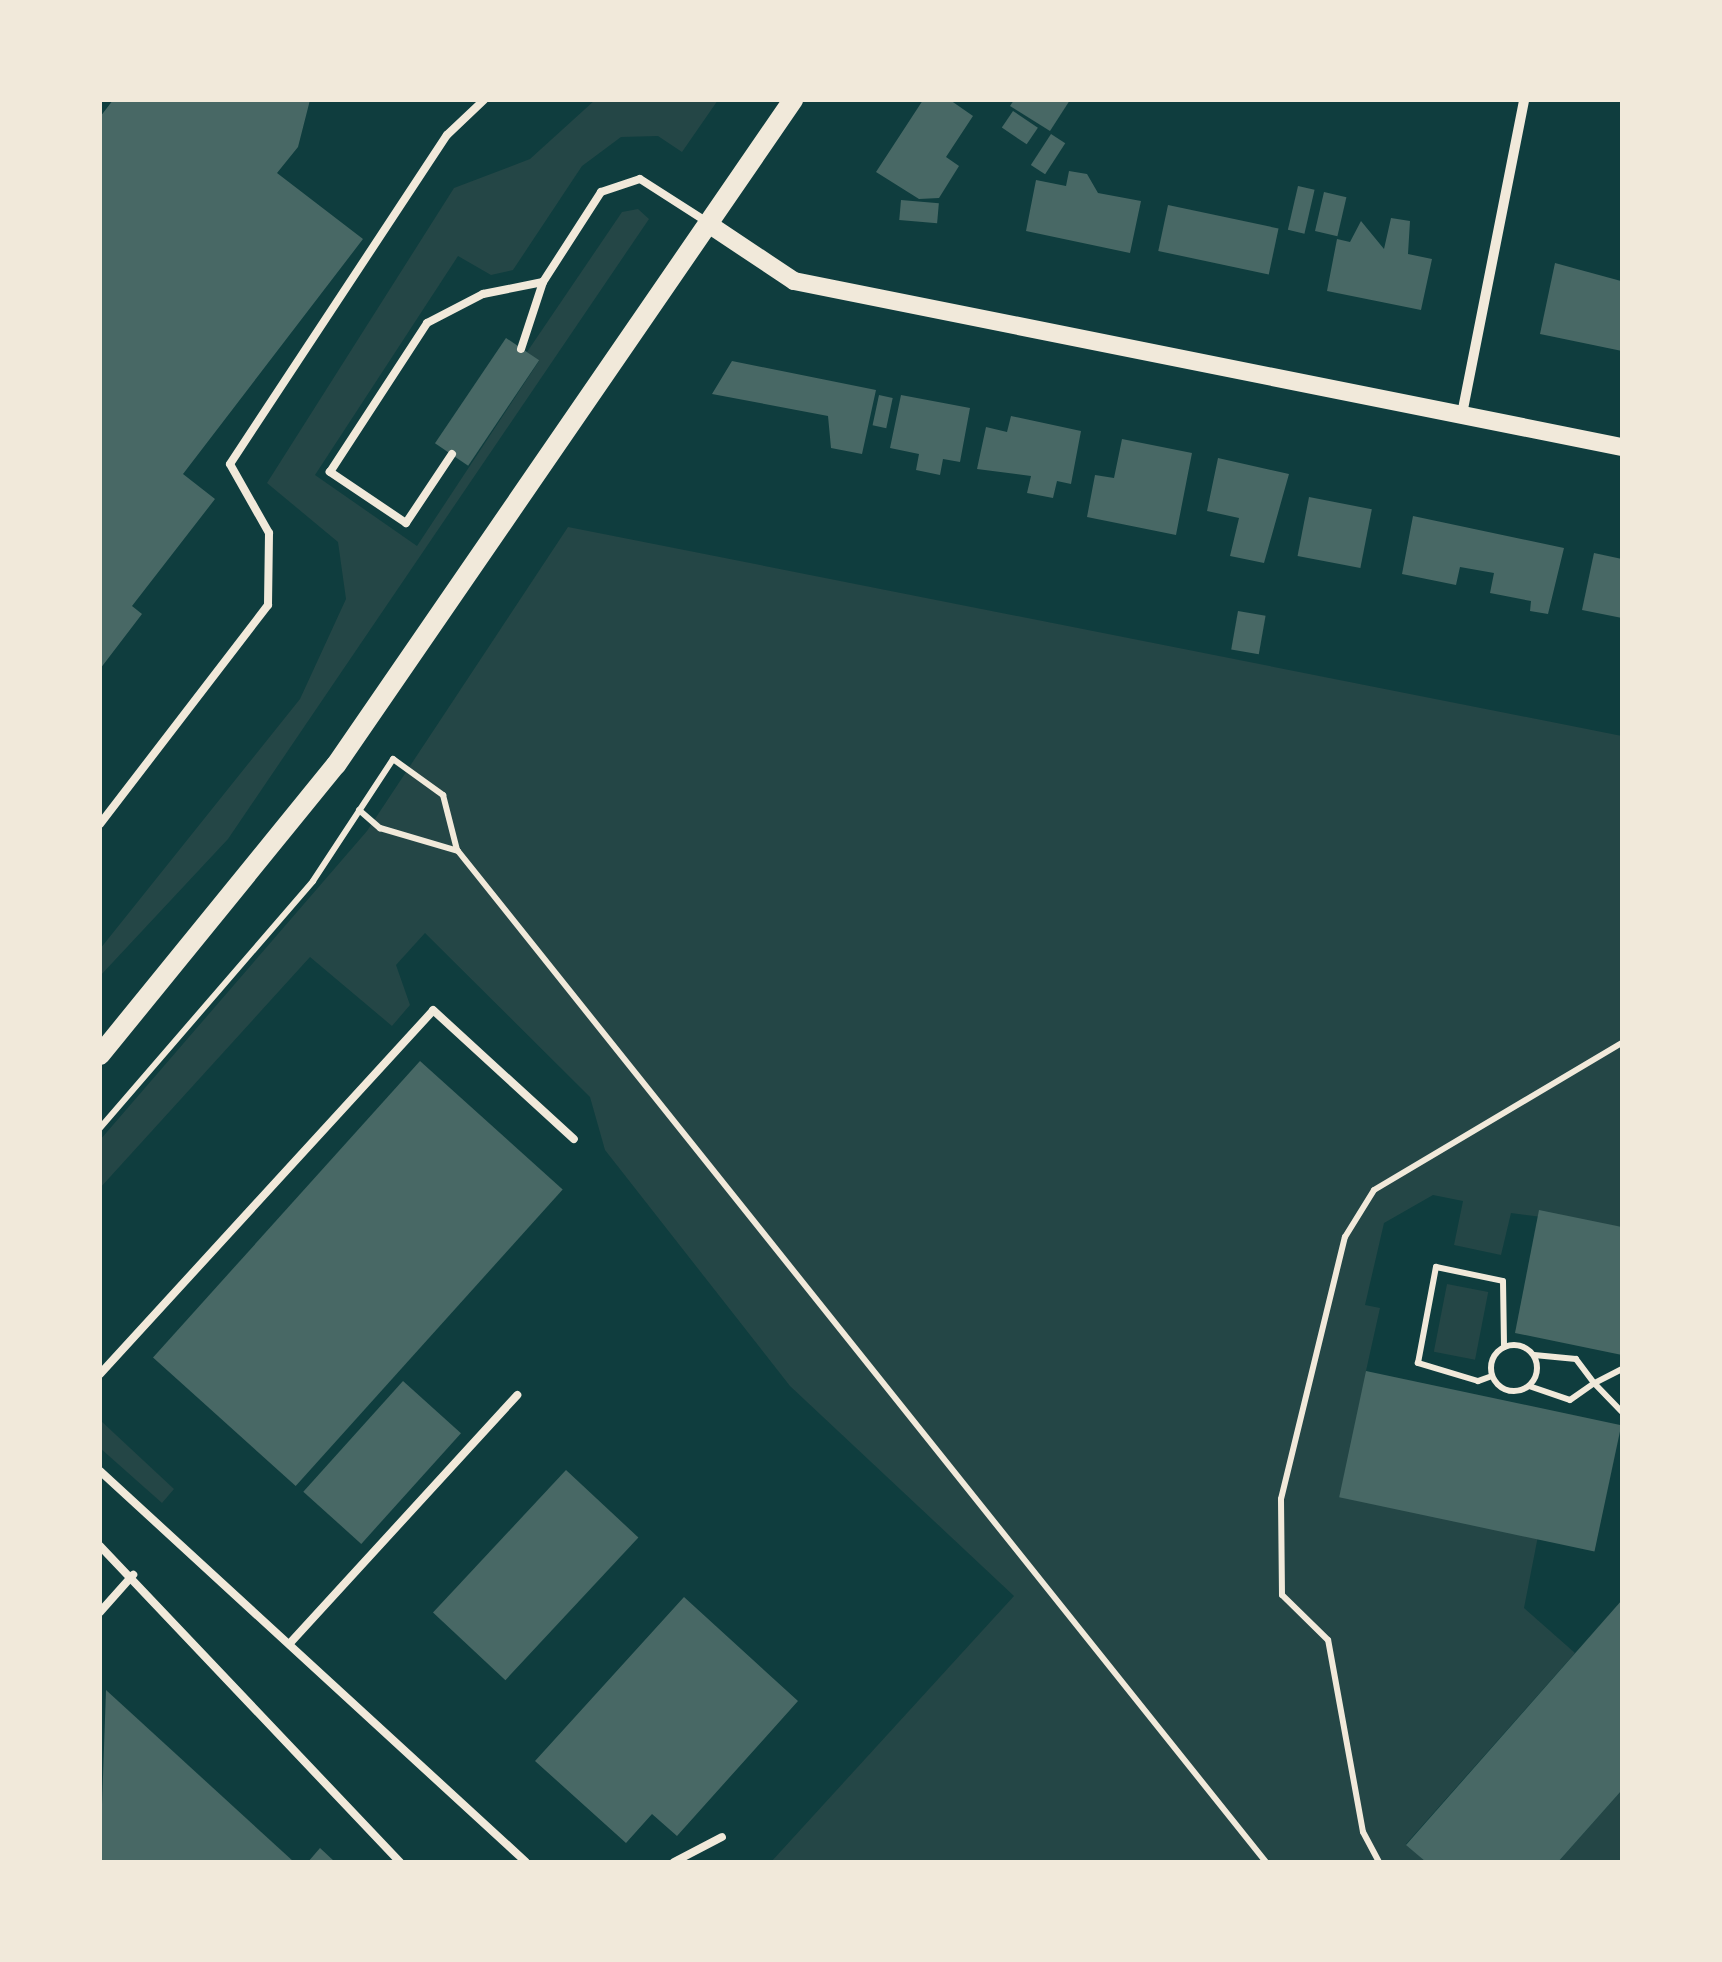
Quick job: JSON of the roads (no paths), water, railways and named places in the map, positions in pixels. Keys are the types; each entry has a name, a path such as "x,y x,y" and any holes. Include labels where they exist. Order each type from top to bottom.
{"main road":[{"path":"100,1055 336,765 710,225 792,100"}],"street":[{"path":"1462,414 1524,100"},
{"path":"710,225 794,281 1622,447"}],"lane":[{"path":"100,824 268,605 269,533 230,464 447,135 484,100"},
{"path":"521,348 542,282 601,192 640,179 710,225"},
{"path":"452,454 406,523 330,472 427,323 483,294 542,282"},
{"path":"100,1374 432,1010 574,1139"},
{"path":"291,1642 517,1395"},
{"path":"100,1471 291,1642 526,1862"},
{"path":"100,1546 133,1575 400,1862"},
{"path":"100,1612 133,1575"},
{"path":"674,1862 722,1837"}]}
